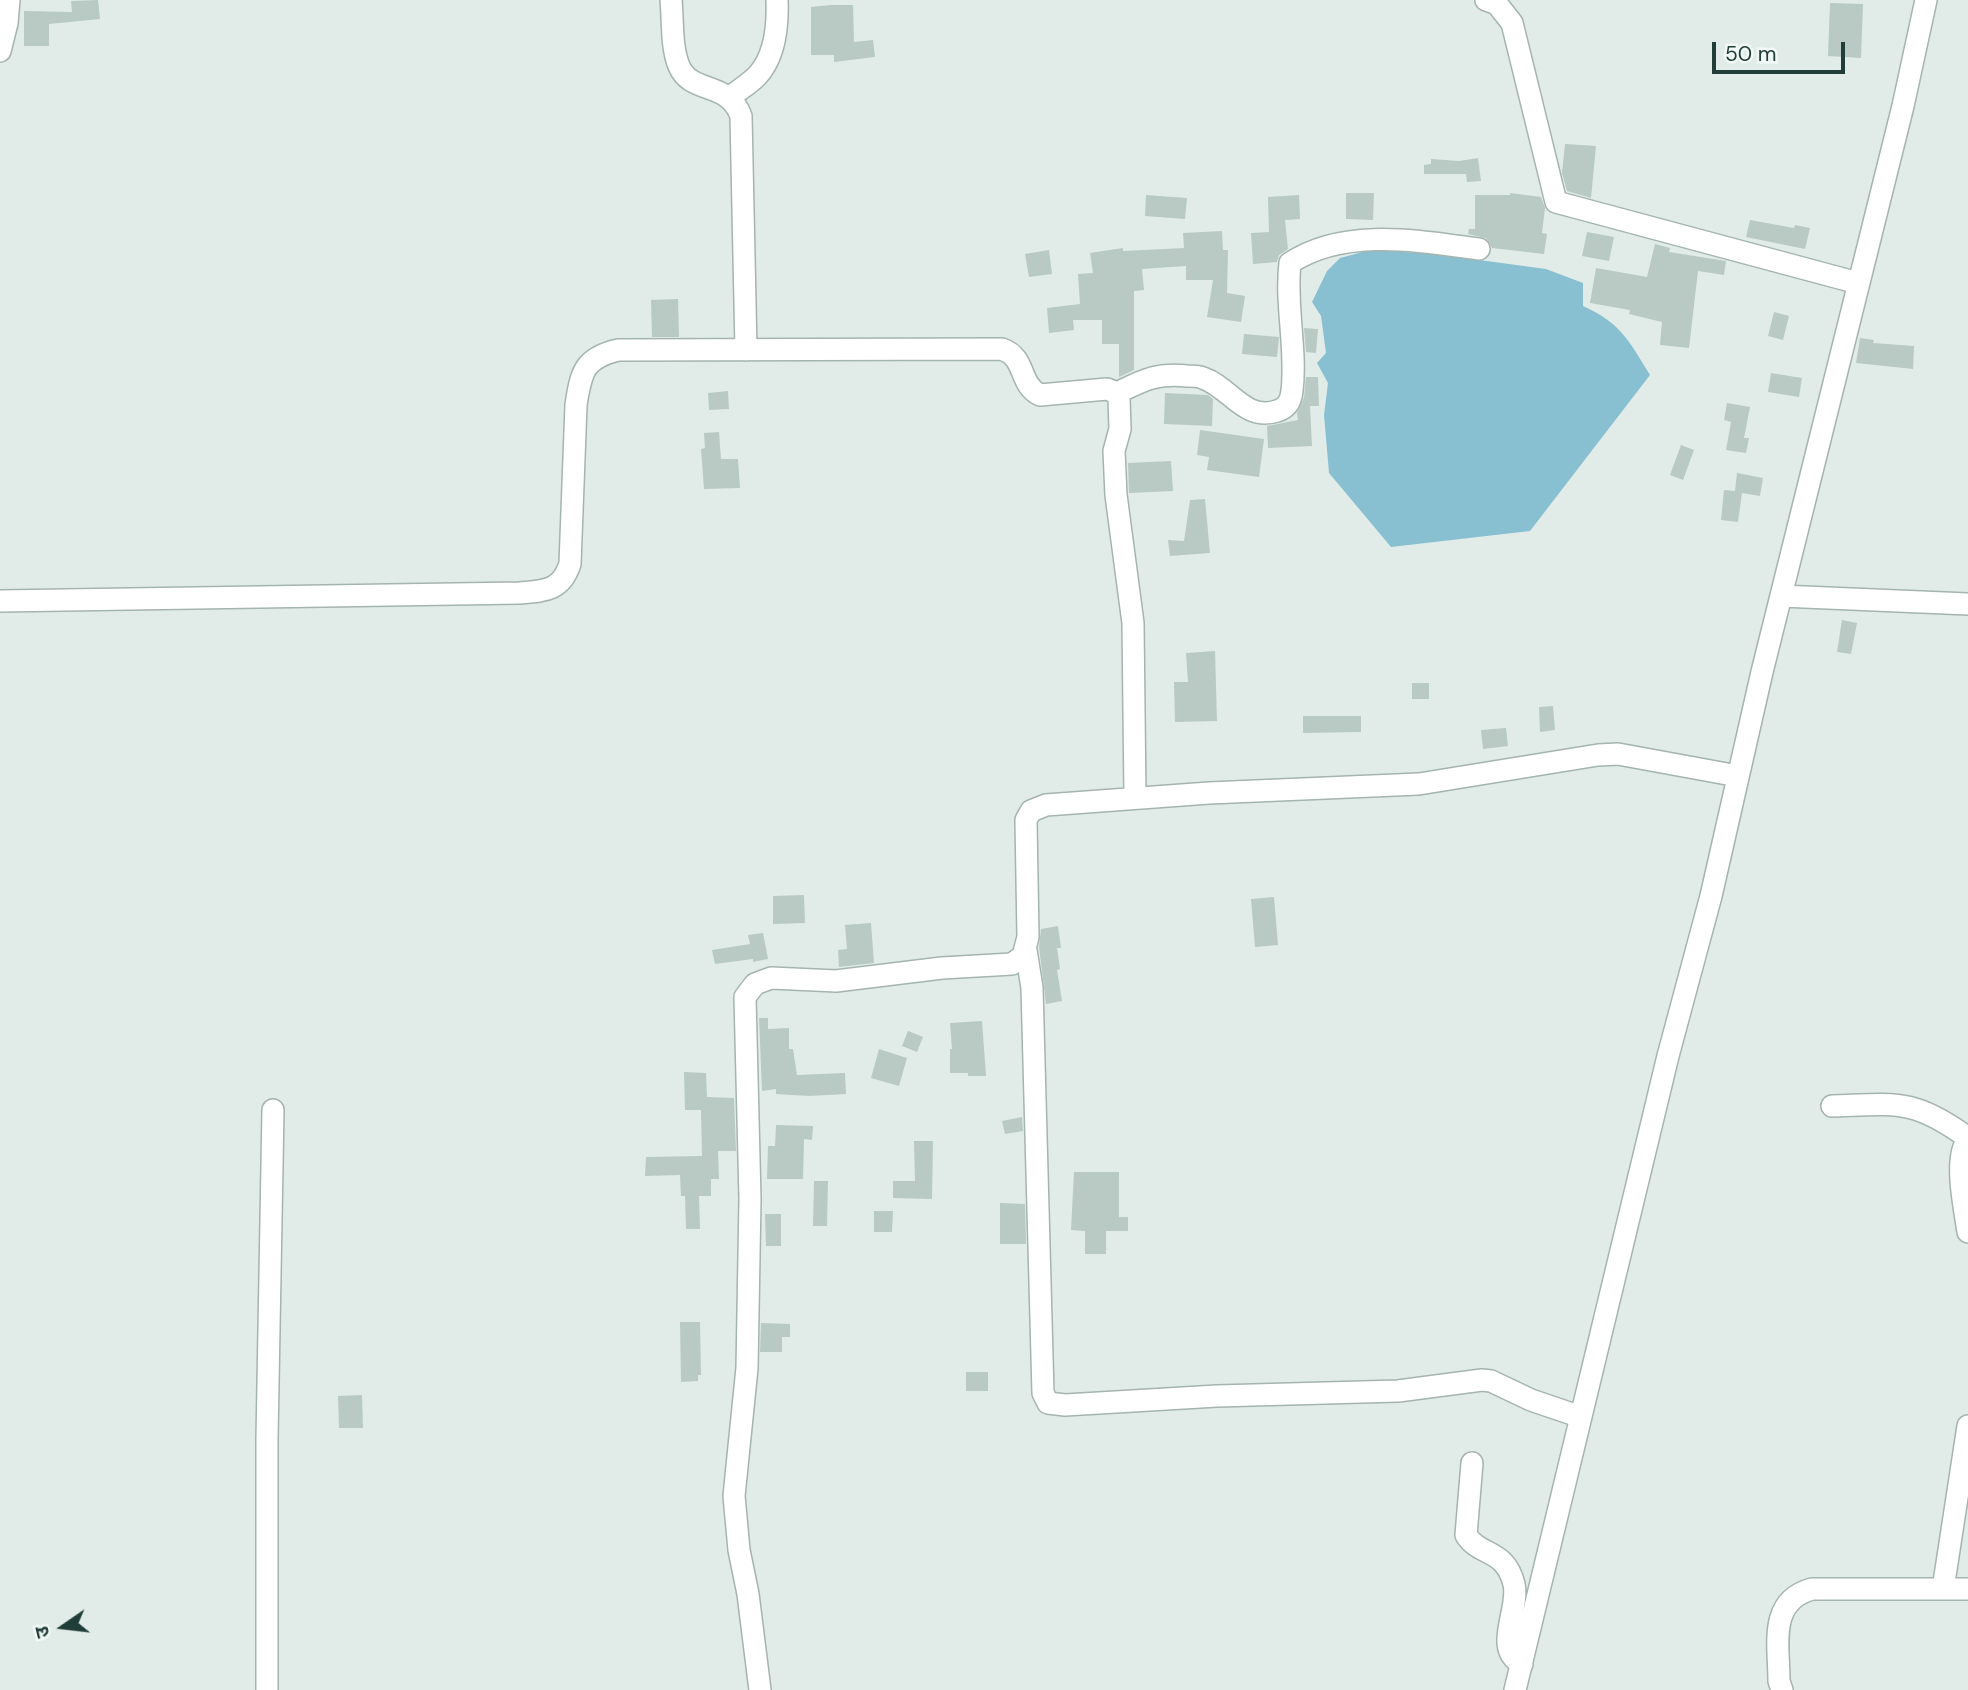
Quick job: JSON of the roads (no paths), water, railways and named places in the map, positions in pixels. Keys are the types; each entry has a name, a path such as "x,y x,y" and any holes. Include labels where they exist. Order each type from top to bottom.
{"street":[{"path":"0,51 9,0"},
{"path":"671,0 676,55 684,75 730,97 736,103 741,116 746,350"},
{"path":"730,97 756,78 772,51 777,0"},
{"path":"1486,0 1497,4 1512,23 1556,202 1858,283"},
{"path":"1515,1690 1668,1056 1711,896 1781,596 1835,387 1926,0"},
{"path":"0,601 519,593 551,588 561,583 570,564 579,383 584,369 600,354 618,350 1002,349 1016,358 1028,386 1040,395 1107,389 1117,393 1147,378 1167,374 1202,377 1217,385 1248,410 1270,413 1281,411 1289,403 1292,392 1292,330 1288,279 1290,263 1315,250 1381,239 1408,239 1479,249"},
{"path":"1117,393 1121,429 1114,451 1116,495 1133,623 1135,798"},
{"path":"1781,596 1968,604"},
{"path":"1581,1417 1531,1400 1491,1381 1482,1380 1398,1391 1217,1396 1065,1405 1048,1403 1043,1393 1031,988 1026,950 1028,815 1036,807 1046,804 1329,786 1419,784 1598,755 1618,754 1738,776"},
{"path":"760,1690 748,1594 739,1550 734,1496 747,1368 750,1199 745,997 761,980 859,979 930,970 998,966 1018,961 1026,950"},
{"path":"1832,1106 1909,1106 1943,1120 1968,1139 1963,1145 1961,1170 1968,1232"},
{"path":"267,1690 267,1438 273,1110"},
{"path":"1943,1589 1968,1426"},
{"path":"1472,1463 1466,1535 1472,1543 1496,1555 1511,1573 1516,1598 1507,1650 1513,1660 1522,1664"},
{"path":"1782,1690 1779,1681 1779,1618 1786,1604 1798,1593 1812,1589 1968,1589"}],"water":[{"path":"1370,250 1435,254 1546,269 1583,283 1583,306 1607,319 1623,334 1650,375 1530,531 1391,547 1329,473 1324,415 1328,383 1317,363 1326,353 1321,316 1312,302 1327,271 1340,258"}]}
